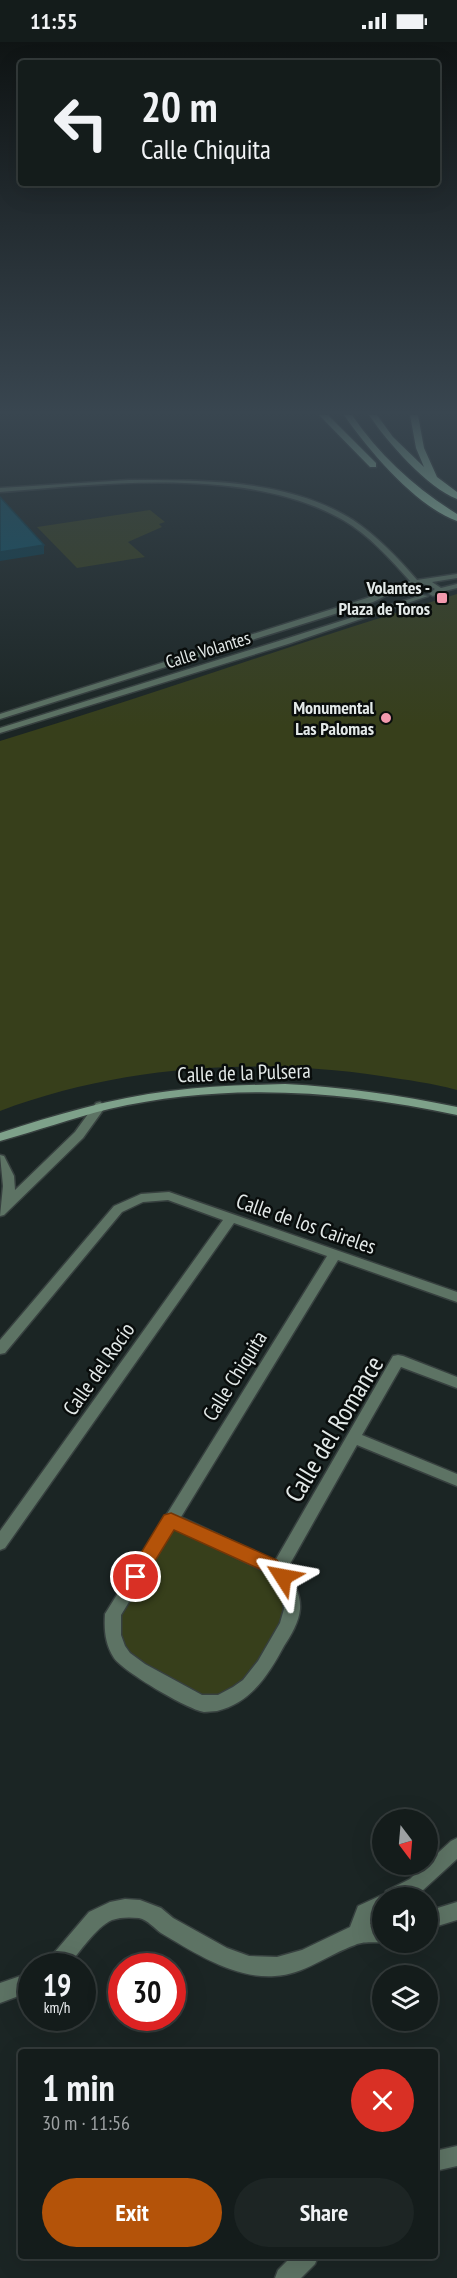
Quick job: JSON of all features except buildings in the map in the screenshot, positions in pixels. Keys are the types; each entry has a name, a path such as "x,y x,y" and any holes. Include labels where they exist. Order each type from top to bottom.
{"main road":[{"name":"Calle de la Pulsera","path":"0,1137 49,1119 100,1106 161,1095 222,1089 289,1088 401,1099 457,1111"}],"street":[{"path":"347,519 360,528 418,581 436,586 438,590"},
{"name":"Calle Volantes","path":"0,717 370,600 418,581 457,576"},
{"name":"Calle Volantes","path":"0,731 285,642 438,590 457,586"},
{"path":"400,587 406,594 424,596"},
{"path":"44,703 58,712"},
{"path":"3,1209 79,1135 100,1106"},
{"path":"0,1159 7,1170 11,1185 3,1209"},
{"name":"Calle de los Caireles","path":"0,1349 118,1209 141,1198 169,1196 457,1297"},
{"name":"Calle del Rocío","path":"0,1543 231,1218"},
{"name":"Calle Chiquita","path":"277,1572 283,1577 290,1592 292,1608 288,1623 260,1674 245,1689 226,1700 204,1704 127,1662 116,1648 111,1632 113,1614 335,1254"},
{"name":"Calle del Romance","path":"277,1572 398,1360 457,1383"},
{"path":"354,1438 457,1480"},
{"path":"171,1520 270,1566 277,1572"},
{"path":"412,1887 457,1847"},
{"path":"67,1953 96,1919 110,1911 125,1908 154,1915 166,1925 222,1956 249,1966 277,1967 304,1959 357,1934 372,1933"},
{"path":"357,1934 366,1913 372,1910"},
{"path":"438,1917 457,1911"},
{"path":"0,1993 18,1986"},
{"path":"438,2161 457,2156"},
{"path":"286,2278 305,2259"}],"green space":[{"path":"88,519 162,519 165,522 159,524 162,527 128,542 145,557 77,568 37,527"},
{"path":"457,594 457,1090 410,1080 333,1070 236,1067 140,1075 46,1096 0,1111 0,741"},
{"path":"171,1520 270,1566 292,1608 260,1674 204,1704 127,1663 113,1614"}],"place":[{"name":"Volantes - Plaza de Toros","path":"442,598"},
{"name":"Monumental Las Palomas","path":"386,718"}],"route":[{"path":"136,1577 171,1520 270,1566 283,1577"}]}
